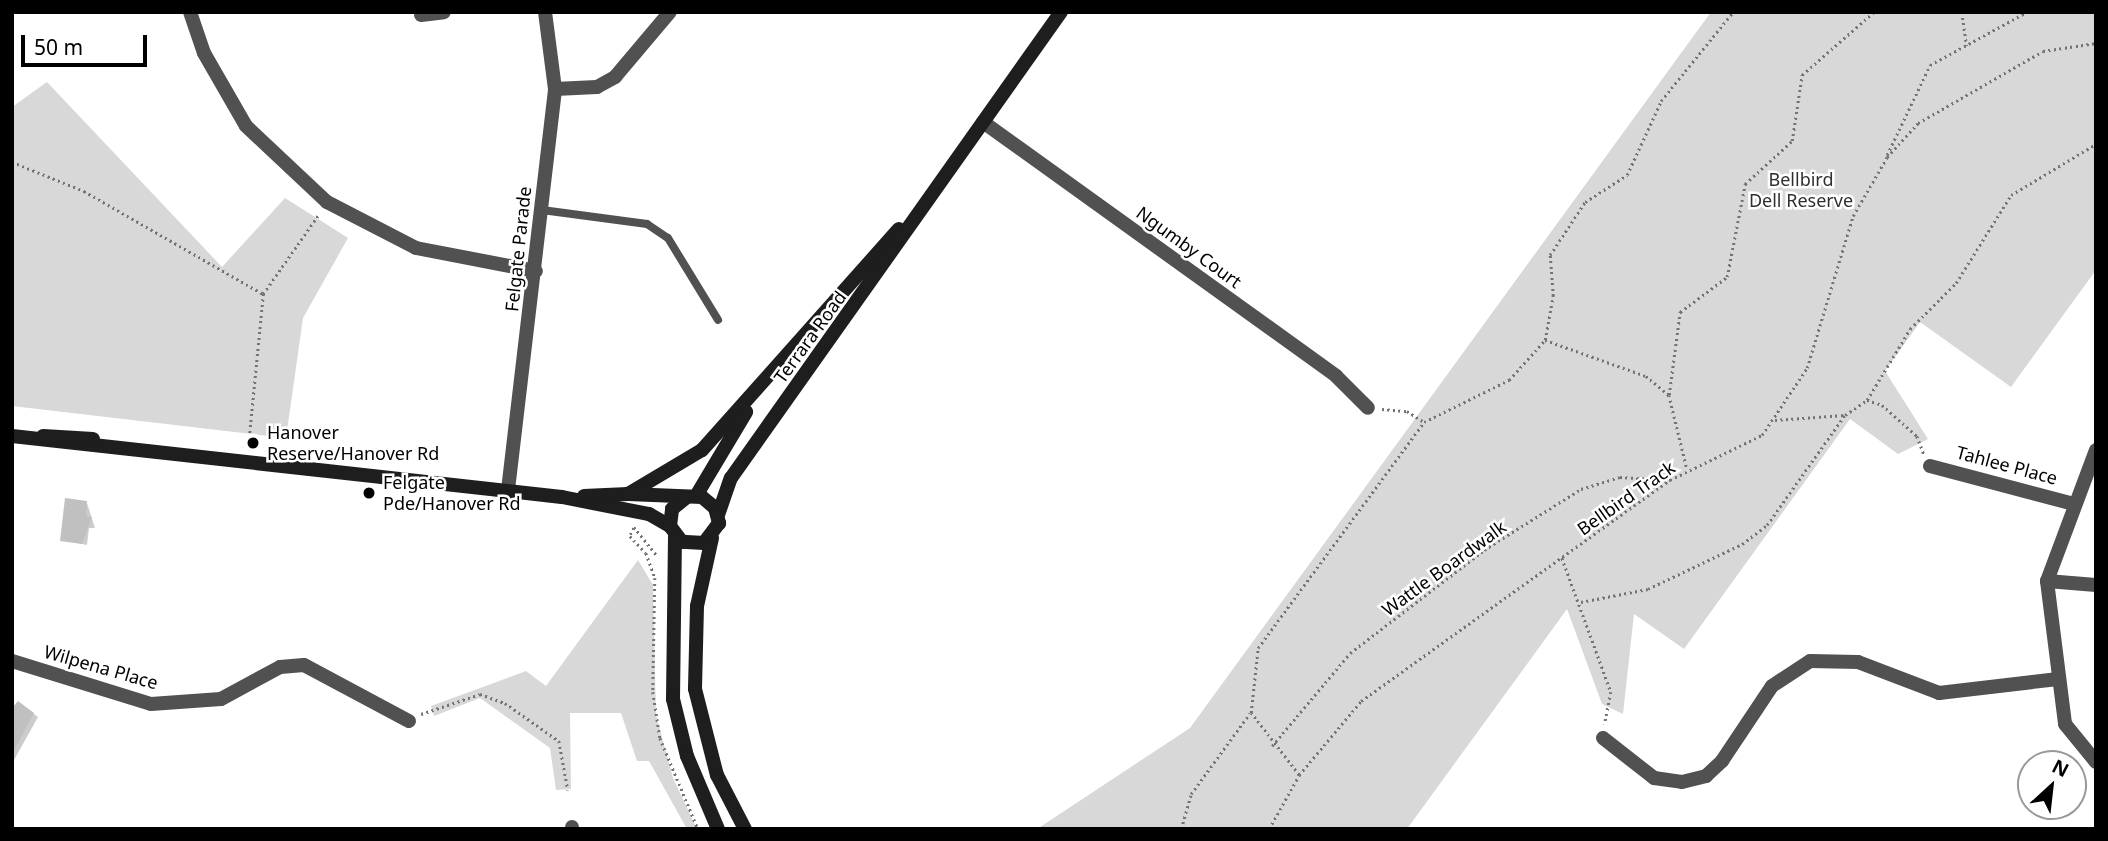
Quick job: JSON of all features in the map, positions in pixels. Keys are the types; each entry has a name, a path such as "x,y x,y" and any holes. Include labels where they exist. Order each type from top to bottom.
{"main road":[{"name":"Terrara Road","path":"718,515 731,478 1061,12"},
{"name":"Terrara Road","path":"628,494 686,465 759,390 938,183"},
{"name":"Terrara Road","path":"691,496 759,390"},
{"path":"17,437 111,445 562,497 649,514 696,545 712,538"},
{"path":"562,497 628,494 691,496 718,515 697,607 695,689 717,775 745,829"},
{"path":"691,496 672,509 673,699 687,756 718,829"}],"street":[{"path":"190,12 204,53 246,126 327,202 416,248 536,271"},
{"path":"421,15 444,12"},
{"name":"Felgate Parade","path":"508,490 536,271 555,89 545,12"},
{"path":"555,89 597,87 615,78 670,12"},
{"name":"Ngumby Court","path":"983,122 1336,376 1368,408"},
{"path":"2096,450 2047,581 2065,724 2096,762"},
{"name":"Tahlee Place","path":"1930,466 2074,504"},
{"path":"2047,581 2096,585"},
{"name":"Wilpena Place","path":"12,661 151,704 221,699 280,667 304,665 409,721"},
{"path":"1603,738 1654,778 1682,782 1706,776 1722,761 1772,686 1810,661 1858,662 1939,693 2058,679"}],"lane":[{"path":"542,211 647,224 668,238 718,320"}],"path":[{"path":"1181,829 1191,794 1251,713 1258,649 1424,422 1509,380 1545,340 1553,296 1550,255 1585,202 1627,175 1661,101 1733,12"},
{"path":"1687,470 1669,396 1680,312 1727,277 1745,184 1792,141 1802,75 1874,12"},
{"path":"1962,12 1967,46"},
{"path":"1887,156 1930,65 2027,12"},
{"path":"2095,43 2096,48"},
{"name":"Bellbird Track","path":"1269,829 1299,775 1361,701 1670,480 1687,470 1716,463 1762,435 1807,368 1853,216 1887,156 1918,123 2043,51 2095,43"},
{"path":"1581,602 1648,589 1742,544 1767,525 1845,415 1867,400 1910,329 1956,283 2011,195 2096,145"},
{"path":"12,162 84,191 263,294"},
{"path":"249,438 263,294 316,219"},
{"path":"1545,340 1646,376 1669,396"},
{"path":"1867,400 1882,405 1917,436 1930,466"},
{"path":"1368,408 1407,411 1424,422"},
{"path":"1774,420 1845,415"},
{"name":"Wattle Boardwalk","path":"1272,746 1350,653 1484,550 1581,489 1620,478 1670,480"},
{"path":"630,536 634,527"},
{"path":"1562,558 1581,602 1611,692 1603,738"},
{"path":"409,721 480,694 505,703 559,741 568,790"},
{"path":"1251,713 1272,746 1299,775"}],"green space":[{"name":"Bellbird Dell Reserve","path":"1711,12 2096,12 2096,270 2011,387 1920,322 1885,371 1928,439 1898,454 1850,419 1684,649 1634,614 1623,714 1602,704 1567,609 1407,829 1037,829 1190,728"},
{"path":"47,82 222,267 285,198 348,238 303,318 286,438 12,406 12,107"},
{"path":"638,560 653,585 656,715 673,778 697,829 687,829 649,761 637,761 621,713 570,713 571,789 556,790 550,748 480,698 434,716 431,706 526,671 546,686"}],"building":[{"path":"65,498 87,501 86,516 92,517 82,544 60,541"},
{"path":"18,701 34,713 12,754 12,708"}],"place":[{"name":"Hanover Reserve/Hanover Rd","path":"253,443"},
{"name":"Felgate Pde/Hanover Rd","path":"369,493"}]}
